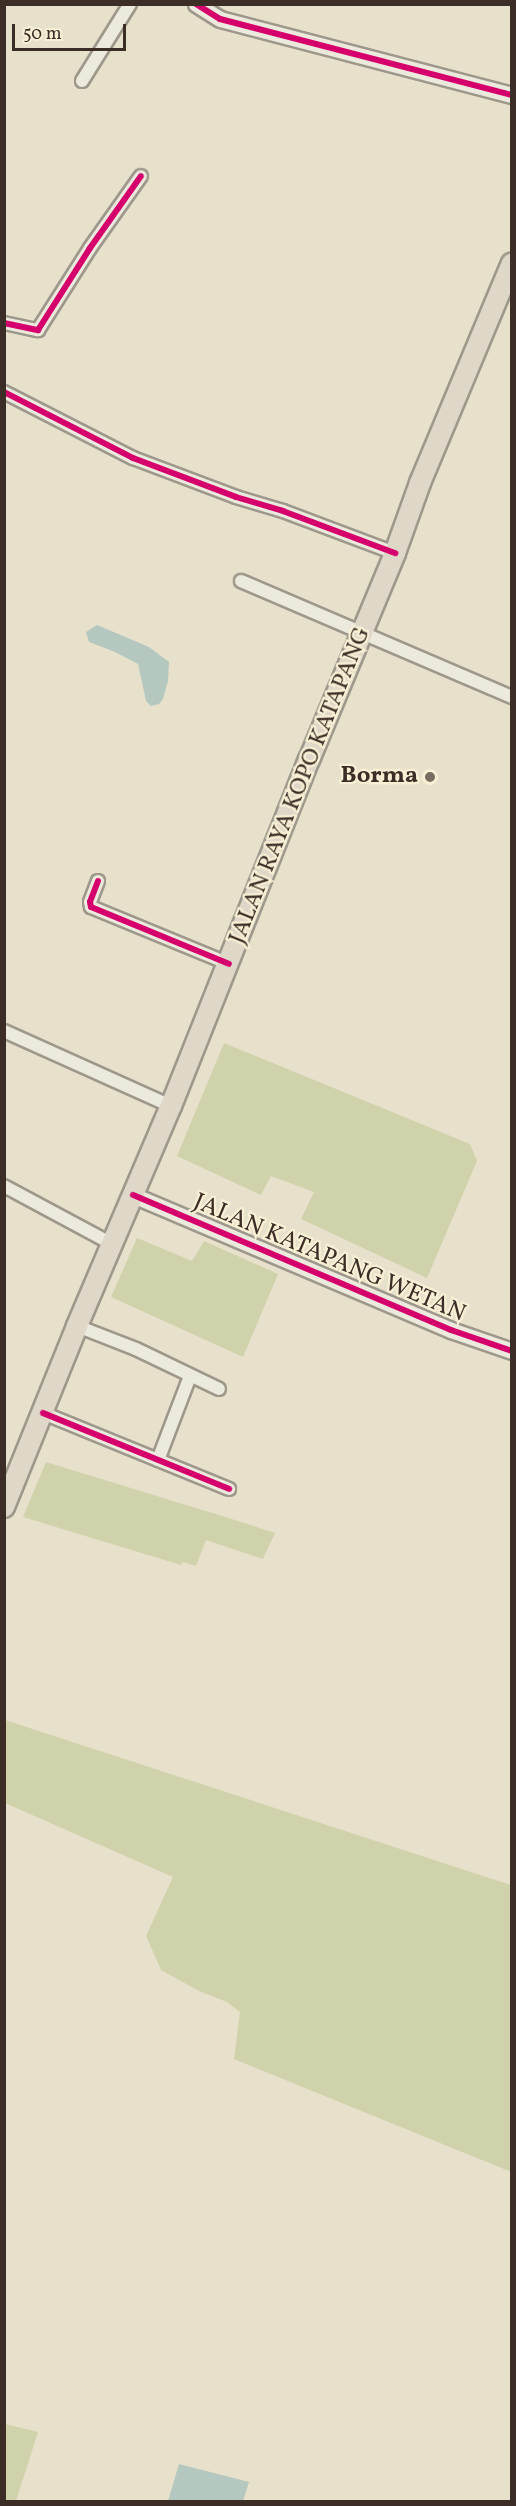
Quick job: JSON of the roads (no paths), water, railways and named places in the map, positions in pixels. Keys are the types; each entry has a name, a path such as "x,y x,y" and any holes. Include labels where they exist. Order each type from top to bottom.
{"main road":[{"name":"JALAN RAYA KOPO KATAPANG","path":"4,1507 77,1326 229,964 309,760 395,552 420,483 512,263"}],"street":[{"path":"82,81 129,4"},
{"path":"196,4 220,19 240,25 512,95"},
{"path":"4,323 38,330 85,255 141,176"},
{"path":"4,392 133,458 236,497 283,511 395,552"},
{"path":"241,580 512,697"},
{"path":"98,880 90,902 92,907 229,964"},
{"path":"4,1031 171,1106"},
{"path":"4,1186 112,1244"},
{"name":"JALAN KATAPANG WETAN","path":"133,1195 451,1330 512,1351"},
{"path":"77,1326 136,1349 219,1389"},
{"path":"158,1460 190,1376"},
{"path":"43,1413 229,1489"}],"place":[{"name":"Borma","path":"430,777"}]}
